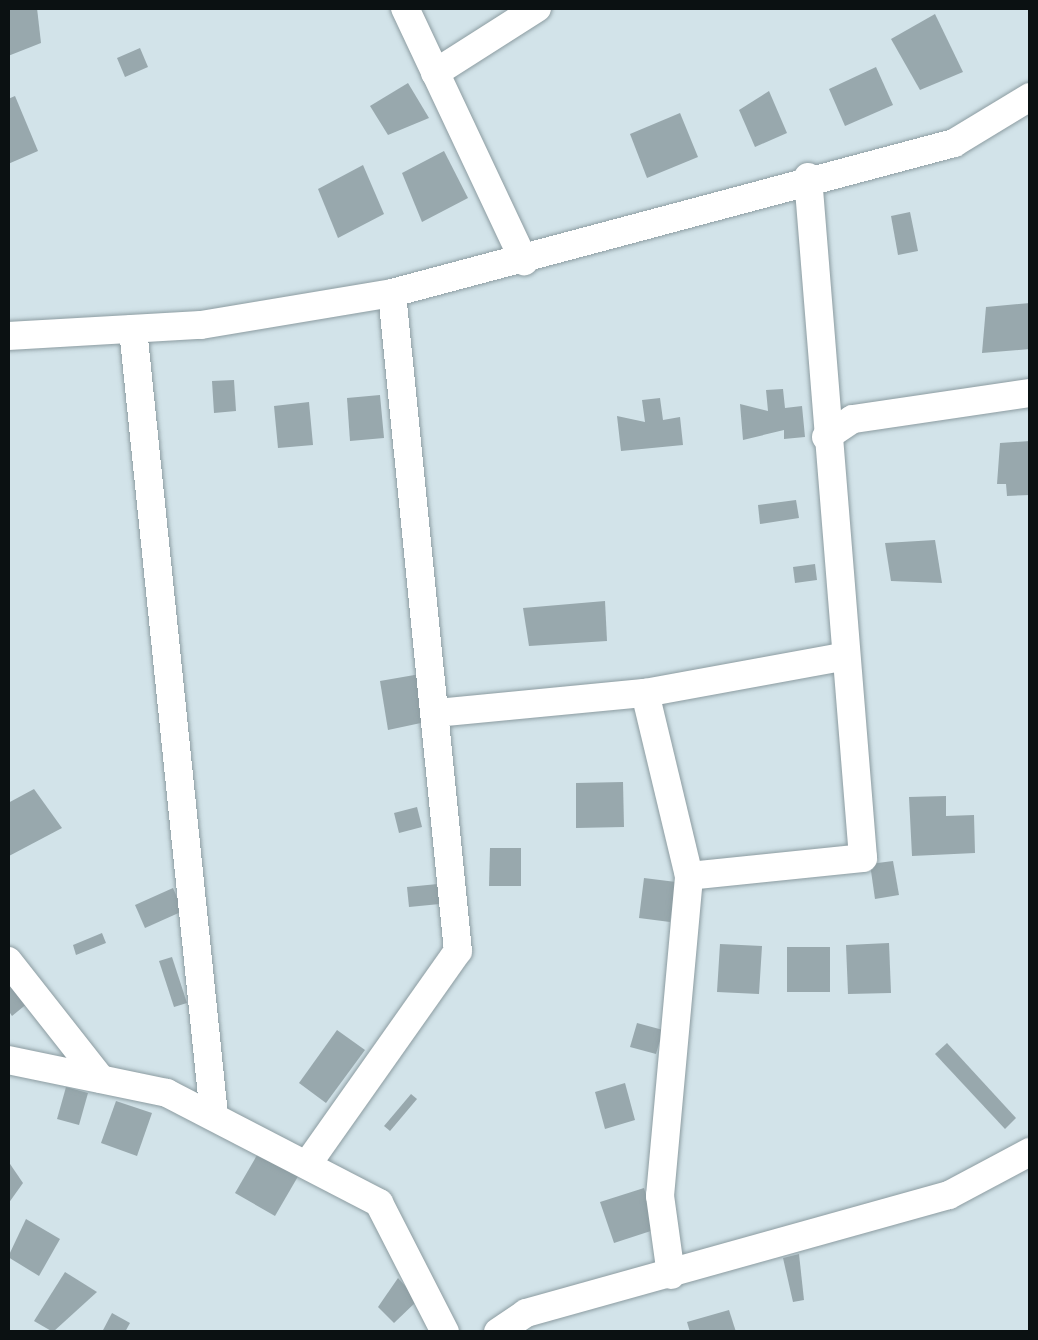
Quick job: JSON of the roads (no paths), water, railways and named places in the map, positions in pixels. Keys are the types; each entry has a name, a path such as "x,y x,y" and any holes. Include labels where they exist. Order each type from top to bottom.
{"street":[{"path":"405,8 524,261"},
{"path":"436,73 537,8"},
{"path":"8,336 133,329 392,293 524,261 808,177 954,143 1030,98"},
{"path":"689,876 863,858 808,177"},
{"path":"309,1162 458,951 392,293"},
{"path":"133,329 214,1116"},
{"path":"826,437 853,419 1030,393"},
{"path":"436,714 646,694 846,656"},
{"path":"646,694 689,876 660,1196 671,1275"},
{"path":"8,961 100,1079"},
{"path":"8,1060 167,1093 309,1162 378,1203 445,1332"},
{"path":"498,1332 526,1313 949,1195 1030,1152"}]}
